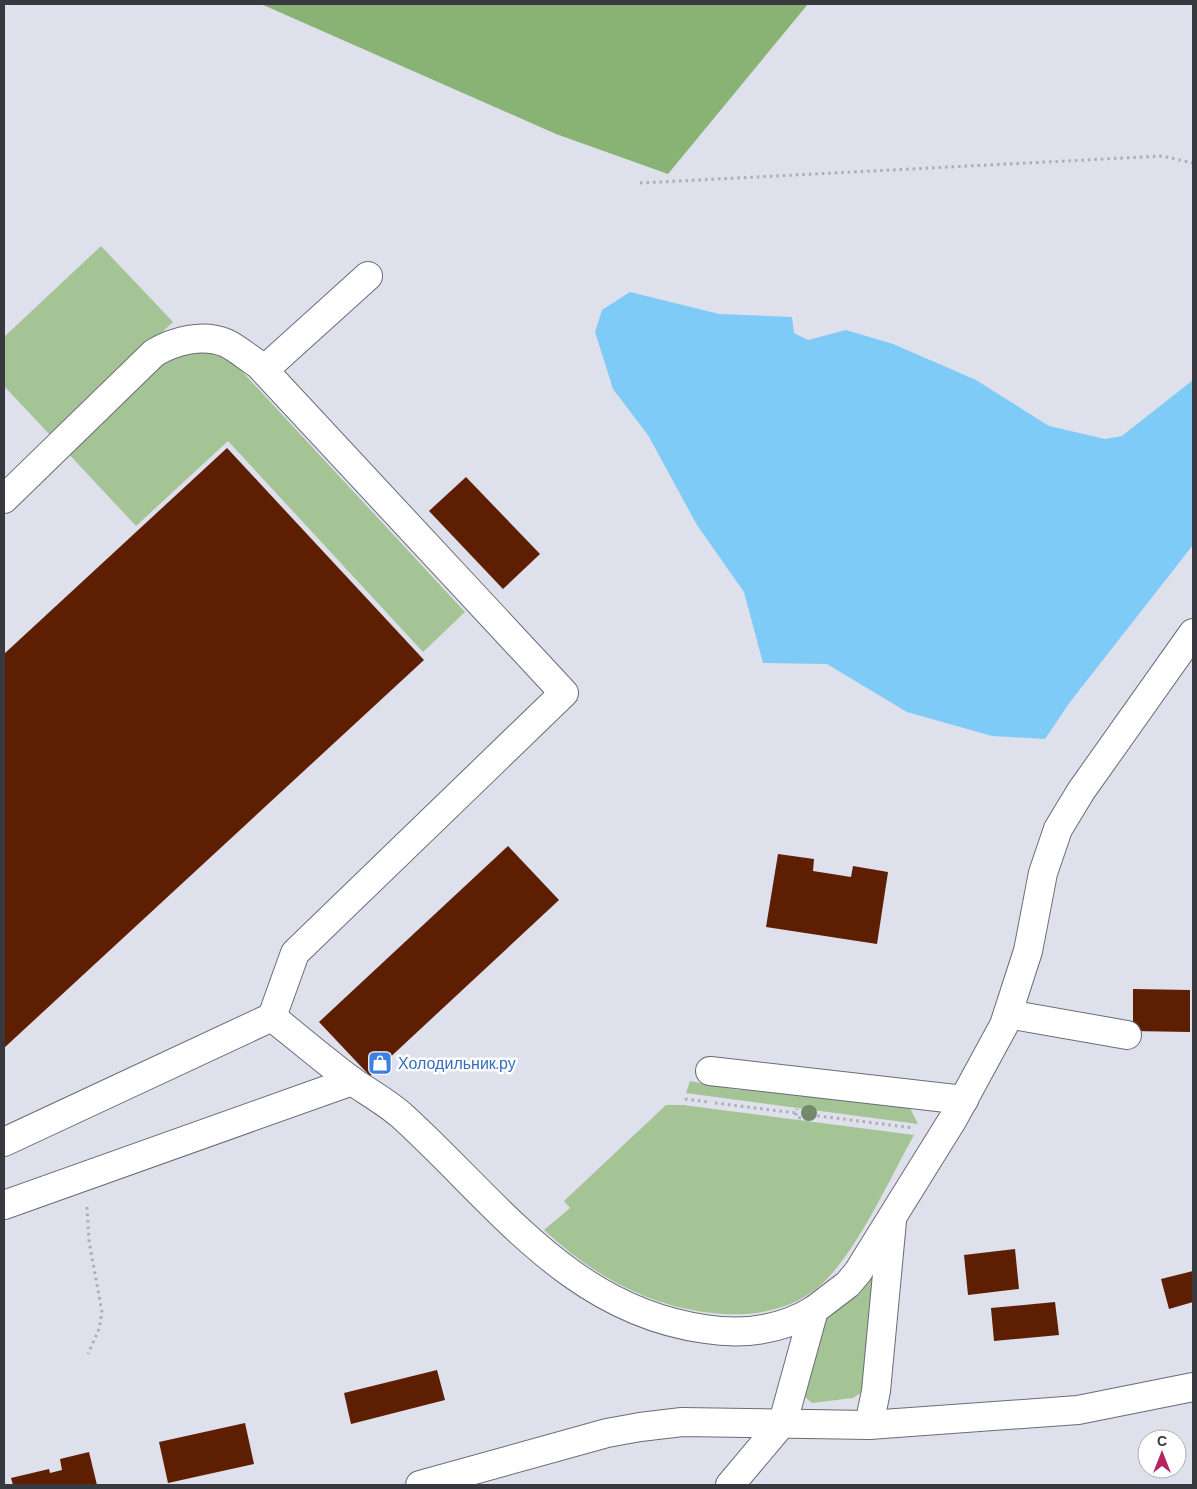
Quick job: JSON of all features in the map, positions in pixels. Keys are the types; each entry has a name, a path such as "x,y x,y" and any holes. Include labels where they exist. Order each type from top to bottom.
{"street":[{"path":"264,370 368,276"},
{"path":"4,499 154,353 167,346 191,340 213,340 226,343 264,370 564,693 295,953 272,1017 4,1142"},
{"path":"272,1017 352,1081 400,1114 551,1260 591,1288 628,1308 685,1326 739,1332 775,1327 799,1320 848,1284 858,1272 964,1100 1008,1014 1028,951 1043,873 1058,829 1081,791 1193,633"},
{"path":"1008,1014 1127,1035"},
{"path":"710,1071 964,1100"},
{"path":"4,1205 352,1081"},
{"path":"869,1425 876,1391 894,1211"},
{"path":"730,1485 783,1422 814,1310"},
{"path":"420,1485 607,1433 640,1427 682,1422 783,1422 869,1425 1078,1410 1193,1387"}],"path":[{"path":"640,183 1162,156 1193,163"},
{"path":"685,1099 796,1113"},
{"path":"796,1109 811,1111 810,1120 796,1117 796,1113 796,1109"},
{"path":"811,1115 914,1128"},
{"path":"88,1354 99,1329 102,1312 88,1235 87,1207 91,1174"}],"green space":[{"path":"261,4 808,4 668,174 556,134"},
{"path":"101,246 173,322 51,436 4,386 4,337"},
{"path":"183,351 216,352 237,366 465,612 423,652 228,441 136,526 65,450 166,357"},
{"path":"690,1081 738,1090 778,1086 909,1106 918,1124 686,1093"},
{"path":"666,1105 683,1105 914,1135 864,1228 828,1278 808,1295 786,1306 761,1312 709,1313 658,1301 610,1280 587,1265 544,1230 570,1208 564,1201"},
{"path":"881,1260 865,1390 853,1398 812,1403 805,1397 803,1391 821,1325 854,1294"}],"water":[{"path":"630,292 719,314 792,317 794,333 808,340 846,330 893,344 976,380 1049,426 1105,439 1122,436 1193,380 1193,545 1070,702 1045,739 992,736 907,712 827,664 763,663 744,592 697,525 648,435 613,389 595,332 602,310"}],"building":[{"path":"227,448 424,660 4,1048 4,654"},
{"path":"466,477 540,554 503,589 429,511"},
{"path":"508,846 559,900 370,1076 319,1022"},
{"path":"778,854 814,859 813,871 851,877 853,866 888,872 877,944 766,927"},
{"path":"1133,989 1190,990 1190,1032 1133,1031"},
{"path":"1015,1249 1019,1289 968,1295 964,1255"},
{"path":"1193,1271 1193,1302 1169,1309 1161,1279"},
{"path":"1055,1302 1059,1335 994,1341 991,1308"},
{"path":"437,1370 445,1400 351,1424 344,1393"},
{"path":"245,1423 254,1464 168,1483 159,1442"},
{"path":"89,1452 97,1485 13,1485 11,1478 49,1469 50,1473 62,1470 60,1459"}],"place":[{"name":"Холодильник.ру","path":"380,1063"}]}
